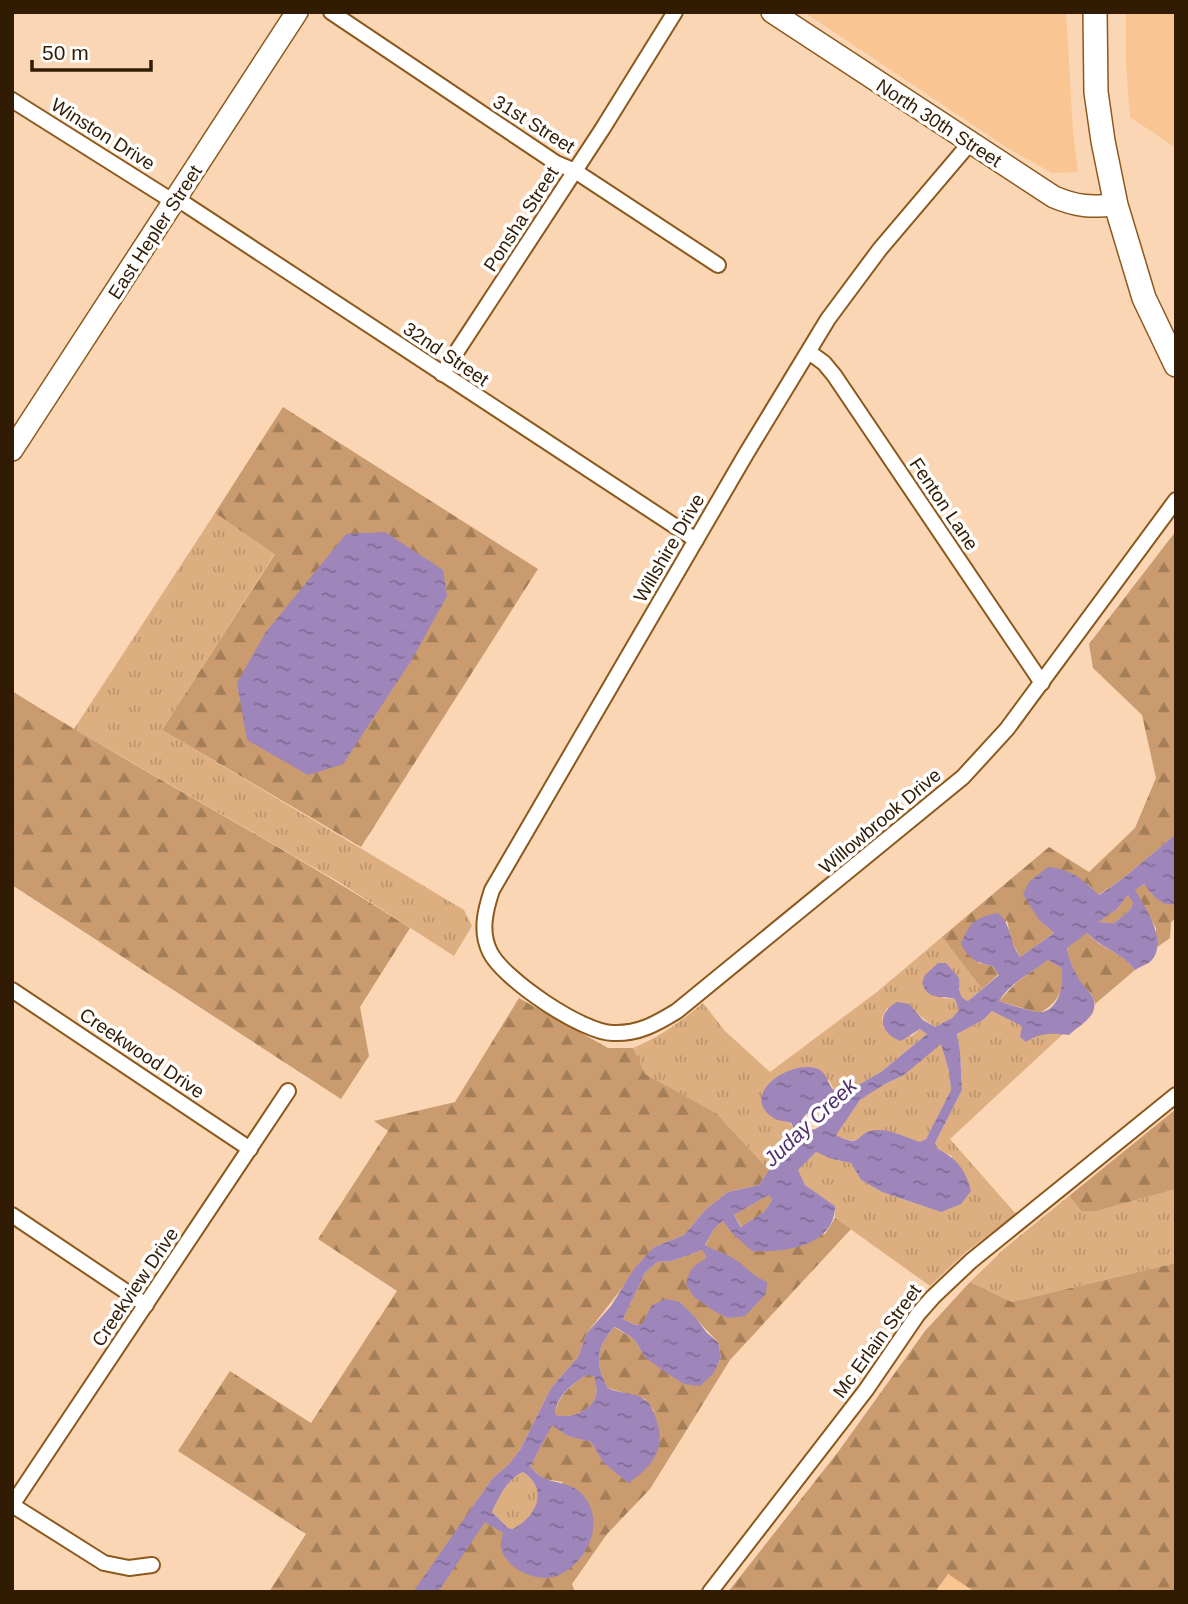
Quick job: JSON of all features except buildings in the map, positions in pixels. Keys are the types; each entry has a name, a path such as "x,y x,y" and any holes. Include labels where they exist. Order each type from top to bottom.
{"main road":[{"path":"1095,12 1097,92 1103,141 1116,205 1144,298 1176,365"}],"street":[{"name":"East Hepler Street","path":"12,450 297,12"},
{"name":"31st Street","path":"331,12 556,163 575,171 718,265"},
{"name":"Ponsha Street","path":"442,374 675,12"},
{"name":"North 30th Street","path":"772,12 1054,197 1075,206 1091,208 1116,205"},
{"name":"Winston Drive","path":"12,100 175,200"},
{"name":"Willshire Drive","path":"528,991 500,967 491,955 485,939 484,922 492,890 809,352 853,285 970,143"},
{"name":"32nd Street","path":"175,200 696,540"},
{"name":"Fenton Lane","path":"809,352 834,375 1042,683"},
{"name":"Willowbrook Drive","path":"528,991 579,1023 609,1034 639,1031 658,1023 709,986 963,777 1007,729 1176,500"},
{"name":"Creekwood Drive","path":"12,990 250,1149"},
{"name":"Creekview Drive","path":"12,1505 288,1091"},
{"name":"Mc Erlain Street","path":"710,1592 933,1297 971,1261 1176,1095"},
{"path":"12,1216 146,1305"},
{"path":"12,1505 104,1563 130,1568 152,1565"}],"shaded area":[{"path":"804,12 1066,12 1078,172 1052,173 1009,149"},
{"path":"1126,12 1176,12 1176,148 1130,117"},
{"path":"948,1574 975,1592 935,1592"}],"green space":[{"path":"283,407 538,569 361,847 162,730 275,554 215,513"},
{"path":"215,513 275,553 162,730 464,910 472,926 454,956 339,882 74,729"},
{"path":"1176,531 1176,834 1122,879 1098,895 1088,884 1039,920 1054,933 1020,957 1011,940 1007,920 978,963 993,966 999,974 982,989 942,937 1049,847 1089,872 1135,828 1156,778 1142,715 1093,668 1089,644"},
{"path":"12,691 410,928 360,1007 369,1056 341,1099 12,885"},
{"path":"1144,884 1161,901 1176,904 1176,918 1171,922 1170,938 1156,948 1156,928 1134,890"},
{"path":"1128,895 1133,903 1130,910 1114,923 1097,922 1117,909"},
{"path":"1087,933 1123,958 1135,970 1095,1004 1075,973 1067,947"},
{"path":"942,937 982,989 968,1001 962,999 960,987 942,998 955,999 959,1010 952,1018 935,1027 916,1013 887,1008 882,1018 884,1028 912,1036 920,1029 928,1033 881,1072 844,1097 835,1091 828,1079 785,1121 794,1128 797,1141 769,1170 716,1113 644,1074 633,1048 670,1028 703,1003 725,1031 770,1072 877,992"},
{"path":"1048,960 1061,968 1062,975 1059,995 1051,1005 1039,1013 999,1001 1017,982"},
{"path":"519,998 608,1048 633,1048 645,1074 716,1113 769,1170 759,1185 728,1192 706,1209 684,1235 654,1247 587,1333 578,1357 551,1388 520,1450 492,1479 470,1511 503,1533 506,1559 563,1482 544,1479 530,1467 552,1424 568,1436 591,1442 603,1462 654,1411 645,1399 608,1388 601,1372 599,1357 603,1343 614,1327 634,1339 645,1357 714,1373 721,1357 718,1342 680,1302 642,1324 635,1325 623,1319 645,1273 657,1262 672,1261 702,1250 706,1255 693,1296 728,1318 752,1276 731,1258 705,1246 714,1229 723,1221 731,1232 825,1234 835,1218 851,1229 730,1360 650,1489 607,1534 572,1584 575,1592 269,1592 306,1534 178,1451 230,1371 311,1423 397,1291 318,1239 388,1131 374,1121 455,1102"},
{"path":"992,1011 1015,1021 1034,1036 1056,1032 1063,1034 950,1139 1016,1214 966,1252 930,1286 835,1218 835,1206 805,1185 797,1170 816,1152 851,1163 861,1180 882,1192 941,1212 952,1156 937,1149 935,1143 962,1090 957,1034 983,1020"},
{"path":"941,1043 951,1090 926,1139 920,1143 901,1135 867,1132 852,1140 835,1135 860,1100 904,1075"},
{"path":"1176,1109 1176,1189 1097,1211 1081,1211 1069,1196"},
{"path":"1176,1189 1176,1263 1012,1302 970,1282 1005,1248 1069,1196 1081,1211 1097,1211"},
{"path":"769,1195 772,1200 764,1212 742,1227 734,1215"},
{"path":"1176,1263 1176,1592 975,1592 948,1574 935,1592 728,1592 838,1452 925,1331 970,1282 1012,1302"},
{"path":"587,1375 594,1375 597,1389 592,1403 579,1413 556,1415 562,1397"},
{"path":"523,1472 536,1486 537,1502 522,1524 514,1529 508,1528 492,1512 508,1484"}],"water":[{"path":"385,532 443,570 447,596 411,661 343,764 308,775 247,740 237,683 266,632 346,534"},
{"path":"1176,834 1176,904 1161,902 1144,884 1135,890 1157,935 1156,954 1150,962 1135,970 1123,958 1087,933 1067,948 1073,968 1093,997 1093,1012 1069,1035 1047,1034 1026,1042 1020,1037 1022,1026 992,1011 983,1020 957,1034 962,1090 935,1143 938,1149 955,1161 966,1177 971,1191 961,1204 941,1212 882,1192 861,1180 851,1163 816,1152 798,1170 805,1185 835,1206 833,1220 827,1230 806,1244 792,1248 752,1251 723,1221 714,1229 705,1245 733,1258 767,1282 766,1294 745,1316 728,1318 694,1297 686,1284 692,1269 706,1256 702,1250 672,1261 657,1262 645,1273 623,1319 635,1325 642,1324 652,1305 666,1299 680,1302 718,1342 721,1357 714,1373 700,1386 684,1384 645,1357 634,1339 617,1328 614,1327 608,1335 600,1350 599,1364 608,1388 641,1397 649,1404 656,1419 660,1439 650,1463 628,1483 603,1462 591,1442 568,1436 552,1425 530,1467 542,1477 578,1490 589,1504 593,1516 591,1539 579,1560 570,1569 551,1577 543,1578 525,1573 504,1556 501,1546 503,1533 485,1522 438,1592 413,1592 492,1479 520,1450 551,1388 578,1357 587,1333 611,1306 634,1269 654,1247 684,1235 706,1209 728,1192 759,1185 769,1170 797,1141 797,1134 791,1123 775,1119 765,1110 761,1100 771,1082 792,1070 815,1068 824,1073 833,1089 845,1096 881,1072 927,1034 920,1029 901,1041 894,1038 883,1023 890,1007 897,1002 909,1004 923,1020 935,1027 952,1018 959,1010 955,999 931,995 922,983 925,975 938,963 946,963 959,978 961,995 968,1001 999,975 993,966 970,957 961,944 974,922 998,913 1006,923 1020,957 1054,933 1039,920 1023,894 1030,881 1048,867 1076,876 1099,895","holes":["1128,895 1133,903 1130,910 1114,923 1098,922 1117,909","1048,960 1061,968 1059,996 1051,1008 1045,1011 1038,1012 999,1001 1015,984","941,1044 951,1090 926,1139 920,1142 881,1130 869,1131 851,1141 836,1135 860,1100 904,1075","832,1099 838,1105 815,1129 806,1127 802,1120 805,1115","769,1195 772,1200 764,1212 741,1227 734,1215","587,1375 594,1376 596,1393 592,1403 579,1413 556,1415 561,1397","523,1472 536,1486 538,1494 534,1510 513,1529 508,1528 492,1512 512,1479"]}],"water label":[{"name":"Juday Creek","path":"810,1122"}]}
